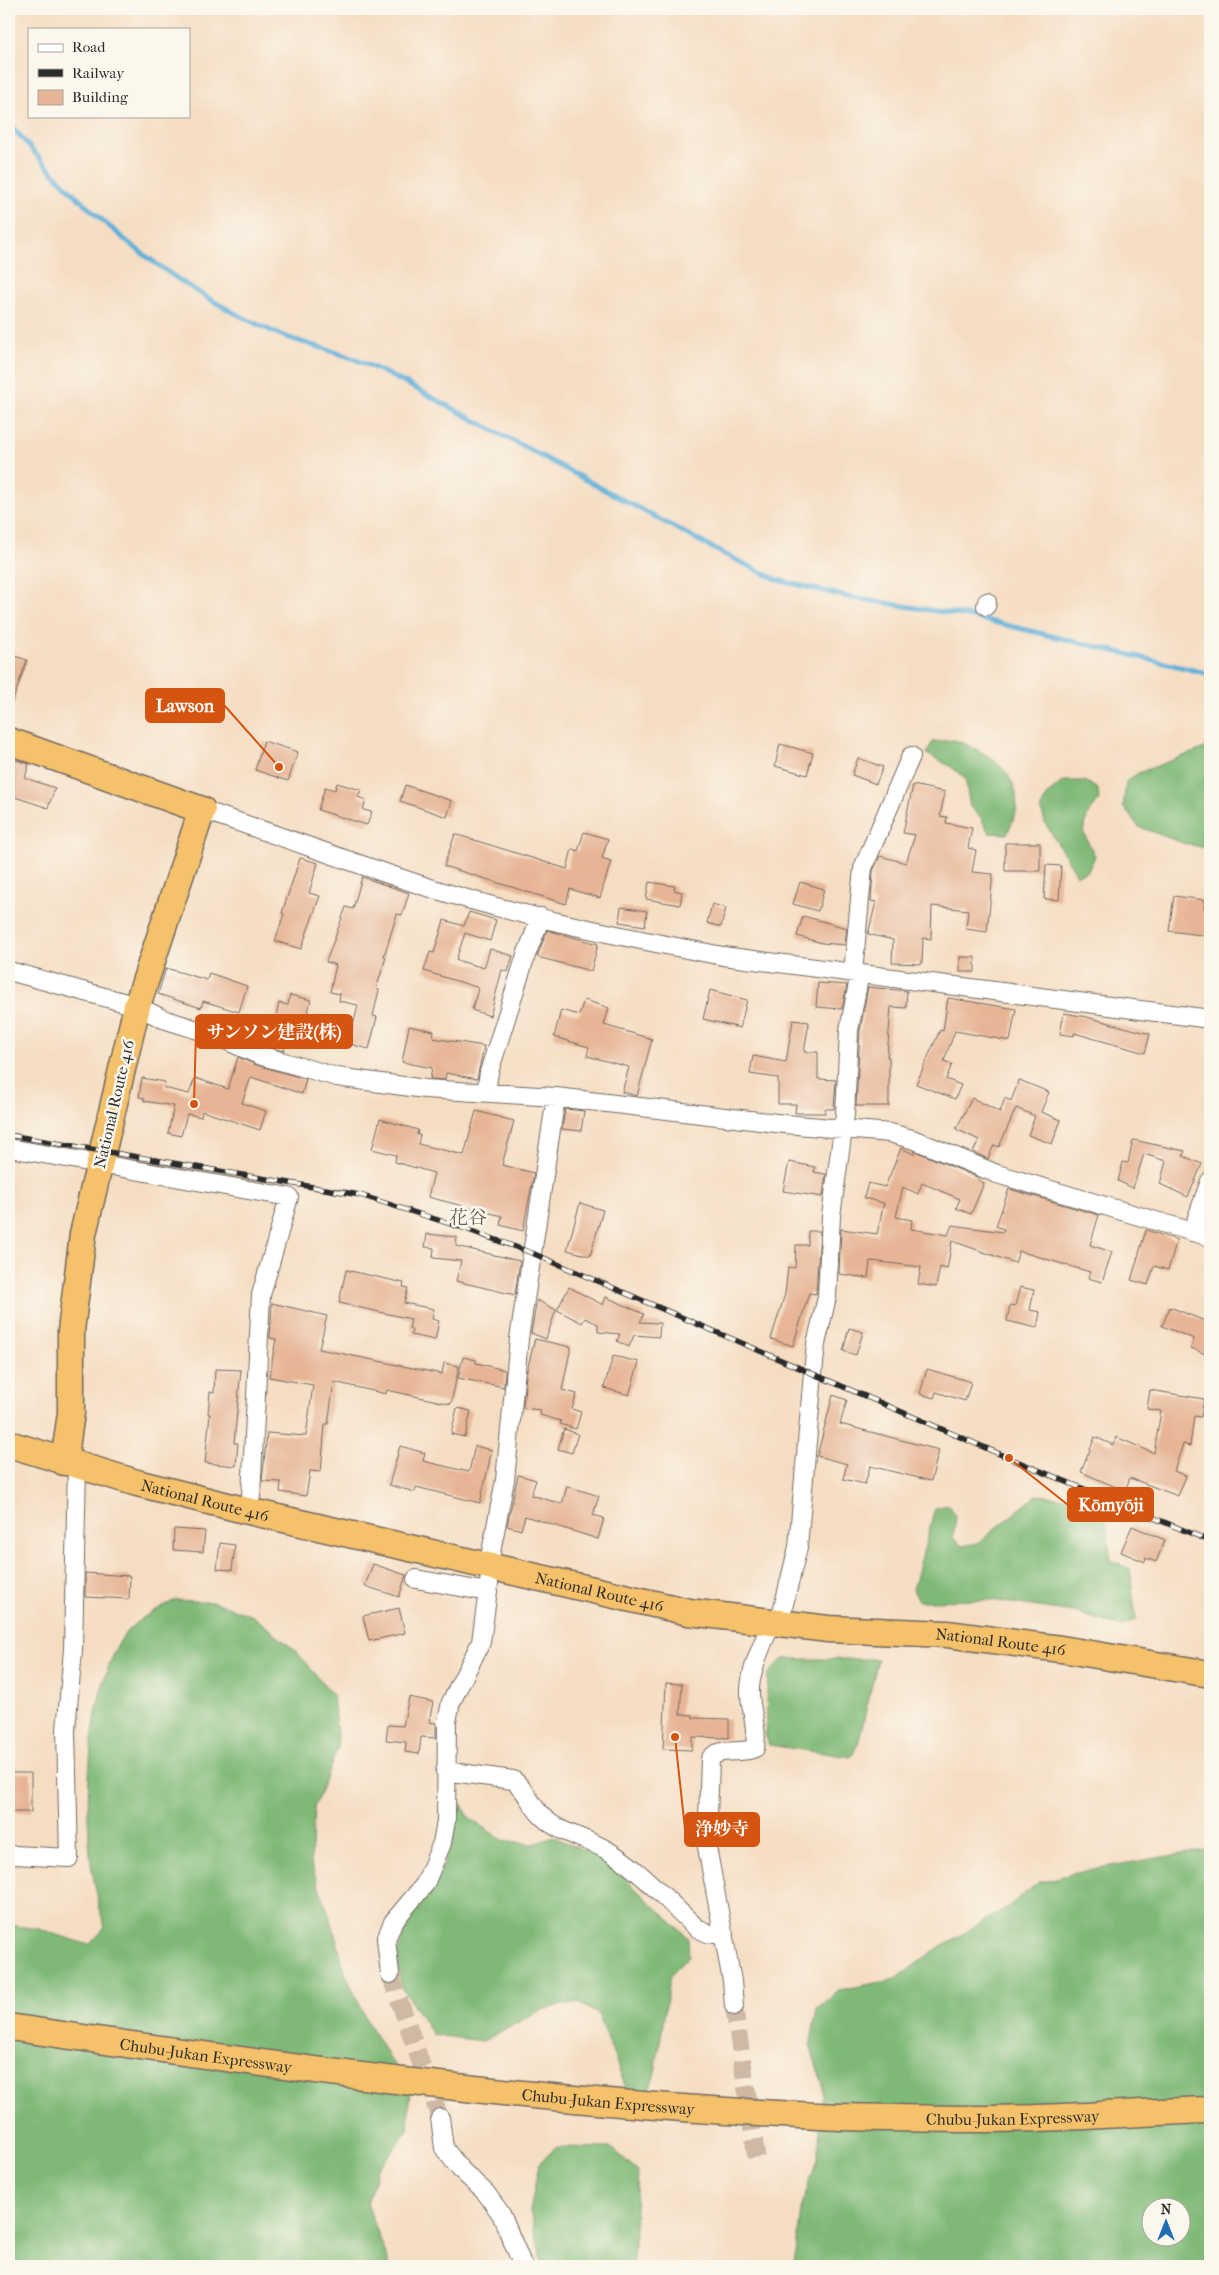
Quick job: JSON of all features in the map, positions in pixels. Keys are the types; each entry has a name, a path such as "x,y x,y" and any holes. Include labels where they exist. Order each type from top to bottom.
{"highway":[{"path":"9,741 202,810"},
{"name":"National Route 416","path":"202,810 137,1006 76,1274 70,1331 72,1413 70,1464 489,1576 689,1612 775,1624 947,1634 1080,1652 1210,1674"},
{"path":"9,1444 70,1464"},
{"name":"Chubu-Jukan Expressway","path":"9,2027 375,2078 530,2096 681,2108 841,2117 989,2120 1210,2110"}],"street":[{"path":"734,2006 724,1934 708,1847 710,1759 714,1754 722,1752 747,1752 755,1748 757,1736 750,1693 754,1669 775,1624 798,1547 816,1344 827,1297 831,1216 839,1170 845,1115 849,1030 856,973 864,868 911,756"},
{"path":"202,810 425,886 541,917 655,943 723,956 1210,1019"},
{"path":"486,1093 489,1072 526,955 541,917"},
{"path":"9,971 137,1006 163,1019 214,1035 259,1055 337,1077 425,1089 556,1097 842,1129 890,1132 915,1140 1006,1177 1210,1237"},
{"path":"390,1974 386,1939 392,1922 425,1884 442,1843 446,1821 446,1721 451,1702 461,1686 481,1642 489,1576 505,1480 519,1339 556,1097"},
{"path":"9,1148 289,1197 262,1296 251,1496 248,1512"},
{"path":"1192,1232 1210,1181"},
{"path":"15,1855 69,1858 66,1730 73,1650 70,1464"},
{"path":"416,1579 489,1576"},
{"path":"445,1771 513,1780 522,1786 543,1817 553,1825 605,1849 627,1864 697,1928 710,1934 724,1934"},
{"path":"440,2118 444,2148 460,2169 486,2193 501,2214 523,2266"}],"green space":[{"path":"954,740 966,744 989,757 1008,775 1014,786 1017,798 1016,812 1007,834 989,833 981,818 970,807 965,778 950,766 927,754 932,742"},
{"path":"1210,746 1210,849 1183,843 1139,827 1123,807 1126,782 1138,773"},
{"path":"1063,781 1085,781 1098,789 1099,800 1087,816 1084,834 1095,856 1088,871 1077,875 1045,823 1041,807 1049,793"},
{"path":"1037,1495 1076,1499 1106,1520 1111,1560 1130,1569 1136,1619 1122,1627 1074,1612 990,1600 919,1601 913,1590 935,1508 949,1505 956,1516 953,1538 962,1546 978,1543"},
{"path":"175,1600 214,1602 253,1616 295,1650 333,1695 338,1747 314,1808 311,1864 333,1926 346,1975 369,2025 410,2089 408,2130 377,2171 367,2203 390,2266 9,2266 9,1925 39,1929 89,1945 104,1929 91,1863 89,1830 89,1775 95,1718 109,1665 124,1635 144,1617"},
{"path":"783,1659 878,1659 858,1744 851,1757 769,1745 765,1734 768,1674"},
{"path":"461,1803 470,1819 503,1840 533,1844 554,1837 602,1858 688,1937 689,1956 671,1974 655,2073 647,2094 628,2093 598,2014 576,2002 541,2010 483,2041 433,2035 400,1984 397,1955 406,1925 433,1889 449,1850 456,1822 455,1807"},
{"path":"1210,1849 1210,2266 794,2266 801,2209 818,2156 823,2085 810,2046 817,2009 840,1990 896,1979 935,1950 1009,1906 1039,1882 1098,1868"},
{"path":"557,2147 612,2148 638,2171 633,2266 547,2266 542,2263 530,2211 539,2163"}],"building":[{"path":"9,654 27,660 11,706 9,706"},
{"path":"264,741 298,752 288,781 255,770"},
{"path":"780,744 813,753 807,775 775,766"},
{"path":"858,758 883,767 876,784 852,775"},
{"path":"16,760 29,764 25,778 55,788 48,808 9,795 9,780"},
{"path":"337,783 361,790 358,797 366,800 363,810 372,812 367,825 318,810 325,787 335,790"},
{"path":"405,785 452,801 447,817 400,801"},
{"path":"913,785 945,792 940,816 947,817 946,823 972,828 968,848 976,850 972,872 993,874 987,932 966,929 968,910 932,906 931,939 923,938 922,964 892,963 893,940 868,934 876,902 871,901 873,871 880,856 906,863 915,835 903,833"},
{"path":"584,832 608,839 602,858 611,861 600,898 570,889 566,904 444,866 455,834 567,869 572,849 578,851"},
{"path":"1005,843 1040,843 1040,871 1005,871"},
{"path":"300,858 318,863 309,893 320,896 301,949 275,941"},
{"path":"1046,865 1061,866 1059,900 1044,899"},
{"path":"362,877 409,893 402,915 397,914 384,956 386,957 376,989 379,990 373,1016 377,1017 369,1049 349,1044 358,1005 339,1001 340,994 330,992 336,965 326,962 346,907 353,909"},
{"path":"649,882 675,886 674,890 682,892 680,905 646,899"},
{"path":"800,882 824,889 818,911 793,904"},
{"path":"1174,896 1205,900 1204,908 1210,908 1210,936 1169,931"},
{"path":"712,904 726,908 721,927 707,923"},
{"path":"621,907 647,911 645,926 619,922"},
{"path":"469,912 496,920 490,941 465,933 456,960 484,968 490,949 513,956 508,972 502,970 490,1016 472,1010 478,989 476,987 424,971 430,952 434,953 444,920 464,926"},
{"path":"803,916 847,928 845,945 822,943 797,936"},
{"path":"547,930 598,944 591,971 537,957"},
{"path":"960,957 975,957 975,972 960,972"},
{"path":"166,968 207,980 209,973 247,986 239,1012 203,1001 201,1008 158,994"},
{"path":"818,983 847,985 842,1009 816,1007"},
{"path":"868,987 907,991 906,1008 891,1007 887,1057 889,1057 889,1106 856,1106 860,1031"},
{"path":"710,990 747,1000 740,1028 703,1019"},
{"path":"290,995 311,1000 306,1020 315,1022 310,1040 288,1035 284,1051 269,1047 279,1003 288,1005"},
{"path":"948,998 1016,1009 1010,1041 955,1031 944,1061 952,1064 946,1079 961,1085 955,1099 916,1084 940,1030 943,1031"},
{"path":"584,1000 609,1008 604,1025 652,1039 637,1096 622,1092 629,1067 587,1056 589,1047 554,1037 561,1010 579,1015"},
{"path":"1064,1013 1087,1017 1150,1034 1145,1053 1074,1033 1074,1036 1060,1034"},
{"path":"793,1020 809,1022 804,1052 818,1052 818,1079 836,1080 834,1109 825,1109 825,1113 795,1113 796,1104 778,1104 778,1078 750,1074 753,1056 786,1062"},
{"path":"409,1026 434,1031 433,1038 484,1046 477,1079 446,1073 445,1080 430,1079 432,1068 402,1062"},
{"path":"238,1057 256,1065 306,1079 302,1094 251,1077 242,1103 266,1111 260,1130 202,1111 201,1117 187,1114 181,1136 168,1133 174,1106 144,1101 144,1098 139,1097 142,1078 165,1082 164,1088 189,1094 195,1078 228,1089"},
{"path":"1019,1080 1049,1092 1041,1112 1061,1120 1052,1144 1028,1135 1035,1116 1016,1108 999,1147 994,1145 988,1159 973,1152 979,1140 956,1129 972,1098 1000,1112 1005,1098 1011,1101"},
{"path":"565,1109 584,1111 581,1131 562,1129"},
{"path":"476,1111 514,1121 502,1165 534,1173 523,1231 500,1225 502,1216 428,1197 434,1173 395,1162 396,1155 372,1149 380,1119 418,1130 417,1135 420,1135 418,1144 464,1155"},
{"path":"1133,1140 1185,1151 1183,1156 1202,1164 1188,1197 1160,1184 1166,1161 1144,1154 1133,1188 1118,1181 1123,1162 1128,1163"},
{"path":"901,1148 914,1154 915,1151 979,1178 978,1180 984,1183 971,1214 956,1208 960,1199 922,1183 918,1194 903,1187 896,1217 912,1220 911,1229 948,1235 952,1225 1003,1232 1004,1229 996,1226 1009,1189 1099,1215 1090,1245 1112,1252 1102,1282 1088,1278 1090,1272 1019,1251 1015,1263 952,1241 947,1269 940,1267 936,1287 918,1284 921,1267 870,1261 868,1278 839,1274 841,1229 877,1234 884,1203 864,1198 868,1183 885,1187"},
{"path":"789,1162 815,1167 814,1172 826,1174 823,1197 783,1191"},
{"path":"580,1203 603,1210 590,1256 567,1250"},
{"path":"1146,1230 1177,1240 1168,1270 1154,1266 1148,1285 1131,1280"},
{"path":"808,1231 820,1231 816,1294 809,1293 793,1346 771,1339 785,1294 788,1267 795,1268 796,1245 808,1245"},
{"path":"427,1234 457,1237 456,1246 520,1261 515,1295 456,1281 461,1261 433,1258 434,1248 425,1247"},
{"path":"346,1270 404,1283 403,1287 408,1288 404,1303 434,1309 432,1319 439,1321 435,1340 411,1335 412,1329 409,1329 411,1319 339,1303"},
{"path":"569,1287 603,1305 606,1297 644,1314 640,1322 660,1323 659,1337 634,1335 629,1347 617,1341 620,1334 598,1332 598,1324 585,1318 582,1323 557,1310"},
{"path":"1020,1287 1034,1290 1030,1310 1040,1312 1037,1328 1007,1321 1010,1305 1015,1306"},
{"path":"537,1300 556,1310 546,1339 531,1333"},
{"path":"272,1303 327,1316 319,1349 442,1374 444,1363 459,1366 451,1404 387,1390 386,1394 334,1382 328,1424 325,1424 321,1472 310,1471 306,1496 280,1492 281,1482 262,1481 267,1433 306,1436 313,1385 269,1377 276,1339 270,1338"},
{"path":"1170,1307 1210,1323 1210,1356 1191,1348 1194,1339 1162,1326"},
{"path":"849,1328 863,1332 856,1355 843,1351"},
{"path":"535,1339 571,1347 562,1390 577,1394 572,1409 581,1412 576,1429 560,1424 561,1421 540,1415 541,1410 523,1408 526,1374"},
{"path":"613,1356 639,1362 629,1395 604,1388"},
{"path":"463,1357 476,1360 476,1363 505,1370 504,1387 458,1378"},
{"path":"215,1369 241,1370 234,1443 238,1443 236,1466 205,1463 210,1414 208,1414 210,1392 214,1393"},
{"path":"927,1369 971,1382 965,1401 936,1392 934,1398 920,1394"},
{"path":"1150,1390 1204,1399 1201,1417 1194,1416 1190,1446 1183,1444 1174,1471 1186,1476 1178,1496 1130,1478 1125,1491 1081,1472 1095,1437 1113,1445 1116,1437 1154,1453 1161,1411 1147,1409"},
{"path":"833,1395 847,1400 840,1424 939,1450 931,1481 870,1466 865,1484 843,1479 847,1464 817,1456"},
{"path":"457,1408 471,1411 465,1437 451,1434"},
{"path":"564,1429 578,1434 572,1453 558,1449"},
{"path":"400,1446 425,1453 423,1461 469,1472 475,1446 492,1450 480,1503 416,1487 415,1492 389,1485"},
{"path":"518,1475 536,1480 531,1495 562,1504 567,1486 599,1496 593,1515 604,1518 598,1539 525,1516 521,1530 507,1526"},
{"path":"1132,1526 1165,1540 1156,1562 1146,1558 1145,1562 1121,1552"},
{"path":"174,1529 205,1531 203,1552 173,1550"},
{"path":"220,1543 235,1545 232,1570 217,1569"},
{"path":"373,1564 406,1575 399,1597 365,1586"},
{"path":"85,1573 130,1576 129,1599 85,1597"},
{"path":"399,1608 405,1633 369,1641 363,1616"},
{"path":"666,1683 682,1684 680,1714 693,1715 693,1718 729,1719 729,1738 692,1737 692,1750 663,1749"},
{"path":"409,1697 433,1702 429,1722 436,1723 436,1738 421,1737 419,1754 405,1752 406,1742 386,1740 388,1725 403,1726"},
{"path":"9,1773 31,1773 31,1812 9,1812"}],"waterway":[{"path":"9,123 66,186 97,215 163,269 198,292 274,332 349,357 383,372 724,554 778,580 848,597 968,616 1210,674"}],"tunnel":[{"path":"390,1974 440,2118"},
{"path":"734,2006 757,2161"}],"railway":[{"path":"9,1135 360,1195 463,1228 532,1253 1009,1458 1210,1541"}],"place":[{"name":"Lawson","path":"279,767"},
{"name":"サンソン建設(株)","path":"194,1104"},
{"name":"Kōmyōji","path":"1009,1458"},
{"name":"浄妙寺","path":"675,1737"}],"district":[{"name":"花谷","path":"468,1218"}]}
